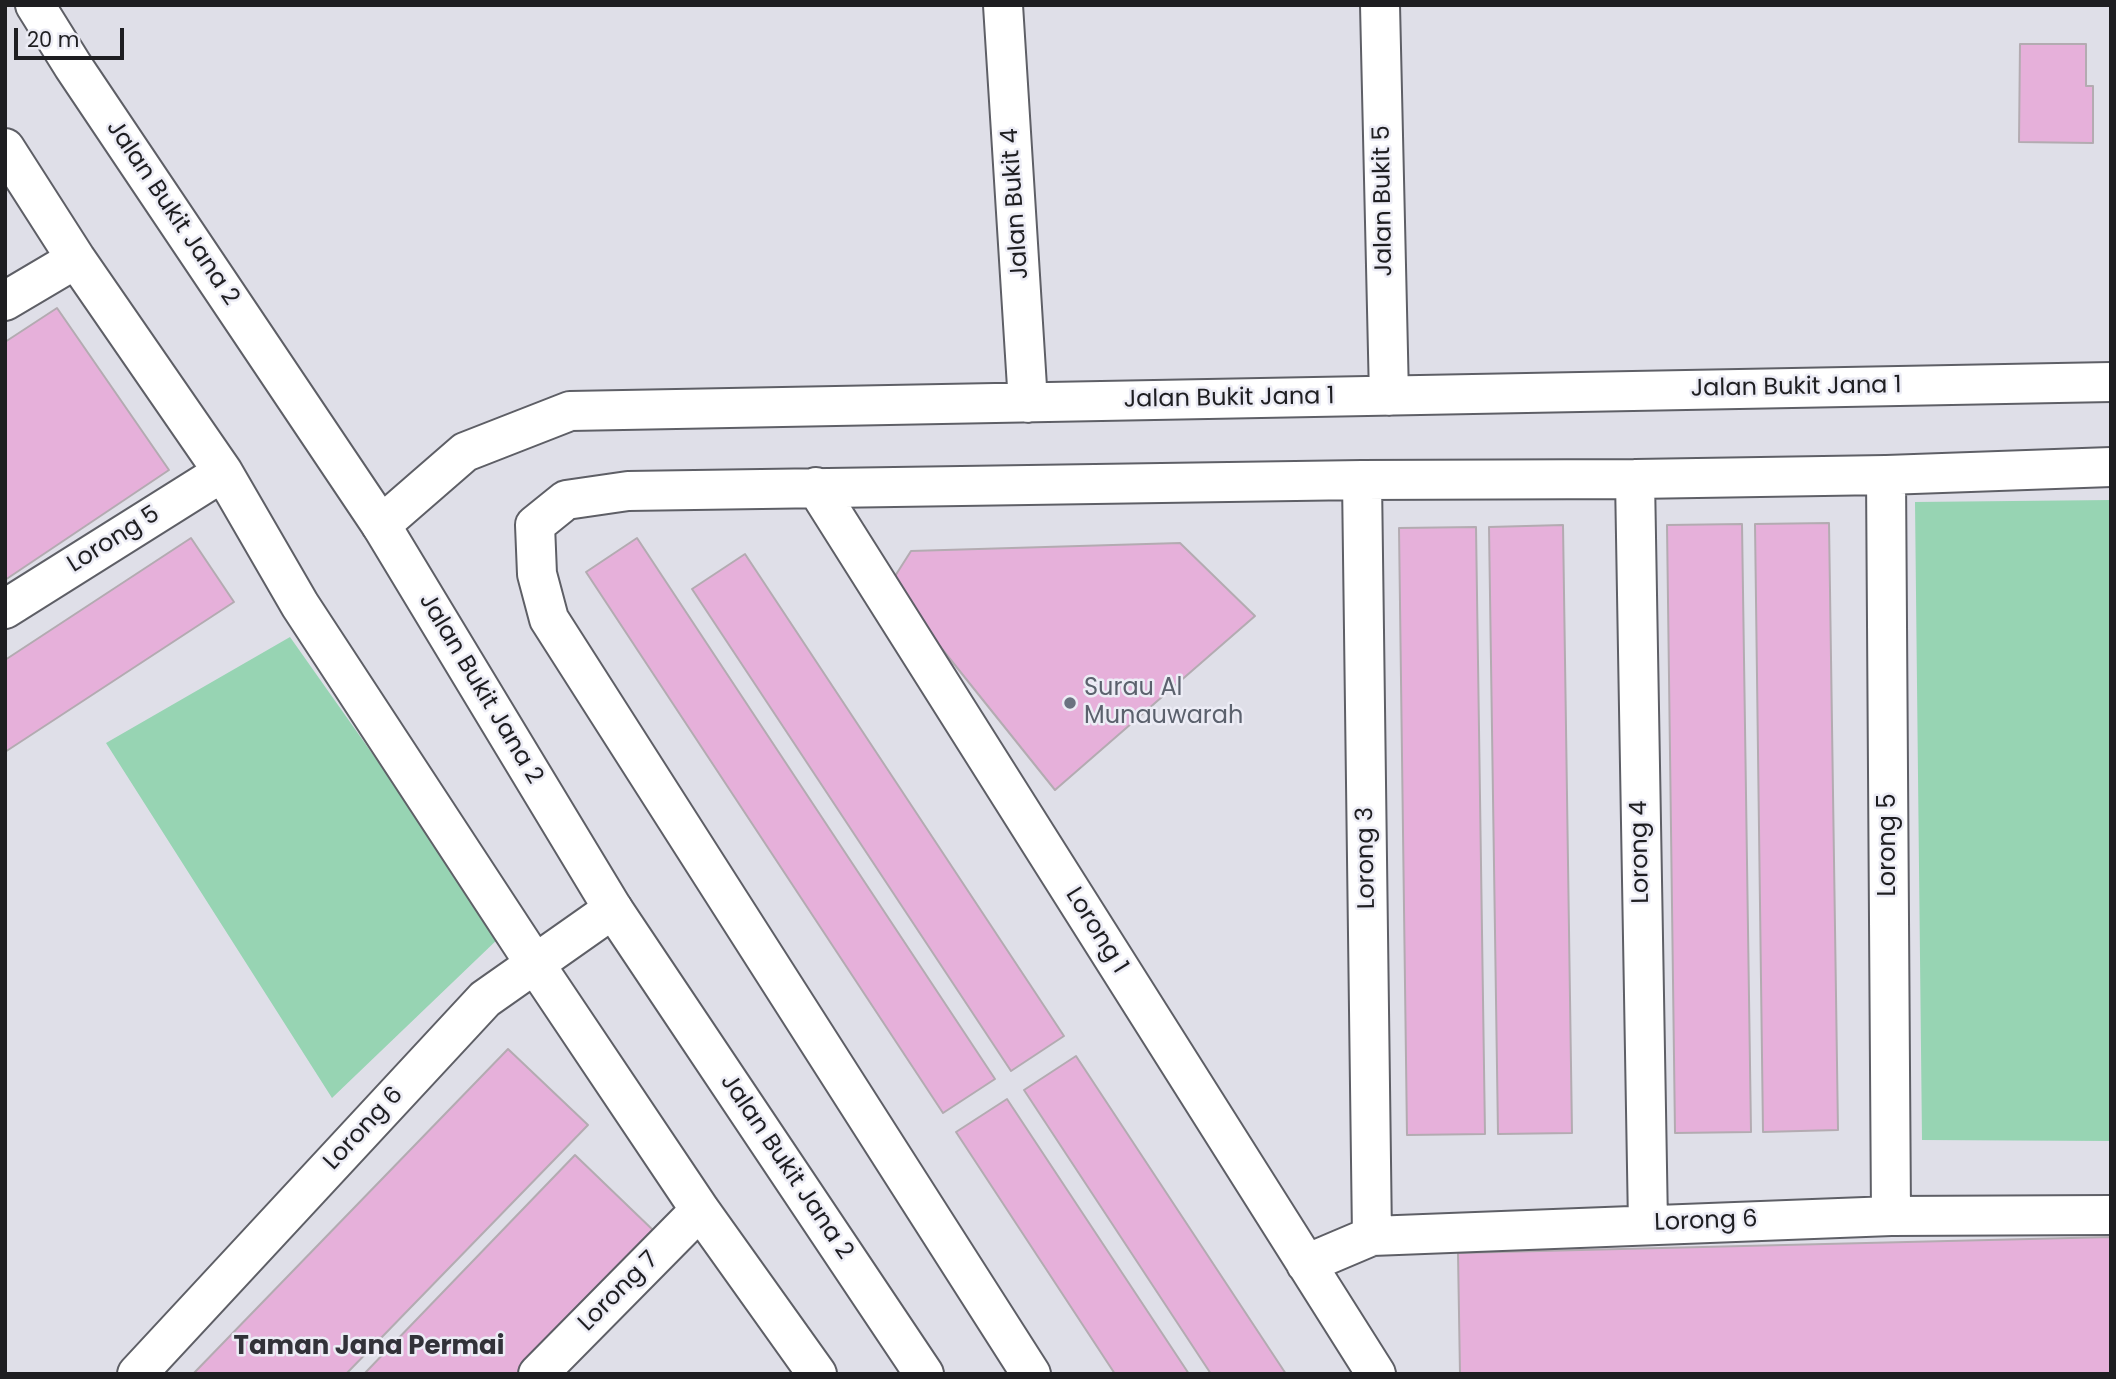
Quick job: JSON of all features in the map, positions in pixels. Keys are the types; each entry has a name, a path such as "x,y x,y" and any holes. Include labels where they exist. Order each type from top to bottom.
{"street":[{"name":"Jalan Bukit Jana 2","path":"35,5 73,66 382,525 613,909 924,1374"},
{"name":"Jalan Bukit 4","path":"1003,5 1028,403"},
{"name":"Jalan Bukit 5","path":"1380,5 1389,396"},
{"path":"5,148 76,259 223,471 300,605 535,964 700,1210 817,1374"},
{"path":"5,301 76,259"},
{"name":"Jalan Bukit Jana 1","path":"382,525 464,453 570,411 2111,382"},
{"path":"1031,1374 550,619 537,574 535,526 566,500 628,491 1362,480 1635,480 2111,467"},
{"name":"Lorong 5","path":"5,609 223,471"},
{"name":"Lorong 5","path":"1886,475 1891,1216"},
{"name":"Lorong 3","path":"1362,480 1372,1236"},
{"name":"Lorong 4","path":"1635,480 1648,1224"},
{"name":"Lorong 1","path":"816,487 1377,1374"},
{"name":"Lorong 6","path":"137,1374 485,999 613,909"},
{"name":"Lorong 7","path":"538,1374 700,1210"},
{"name":"Lorong 6","path":"1306,1264 1372,1236 1891,1216 2111,1215"}],"green space":[{"path":"2111,500 2111,1141 1922,1140 1915,502"},
{"path":"290,637 501,936 332,1098 106,743"}],"building":[{"path":"2020,44 2086,44 2086,86 2093,86 2093,143 2019,142"},
{"path":"57,308 169,470 5,580 5,342"},
{"path":"1829,523 1838,1130 1763,1132 1755,524"},
{"path":"1742,524 1751,1132 1675,1133 1667,525"},
{"path":"1563,525 1572,1133 1498,1134 1489,527"},
{"path":"1476,527 1485,1134 1407,1135 1399,528"},
{"path":"191,538 234,602 5,752 5,660"},
{"path":"637,538 995,1079 943,1113 586,572"},
{"name":"Surau Al Munauwarah","path":"1180,543 1255,616 1055,790 890,584 911,551"},
{"path":"745,554 1064,1036 1011,1071 692,589"},
{"path":"508,1049 588,1125 346,1374 193,1374"},
{"path":"1076,1056 1286,1374 1211,1374 1024,1090"},
{"path":"1007,1099 1189,1374 1115,1374 956,1132"},
{"path":"575,1155 655,1232 517,1374 364,1374"},
{"path":"2111,1237 2111,1374 1460,1374 1458,1253"}],"place":[{"name":"Surau Al Munauwarah","path":"1070,703"}],"district":[{"name":"Taman Jana Permai","path":"369,1347"}]}
